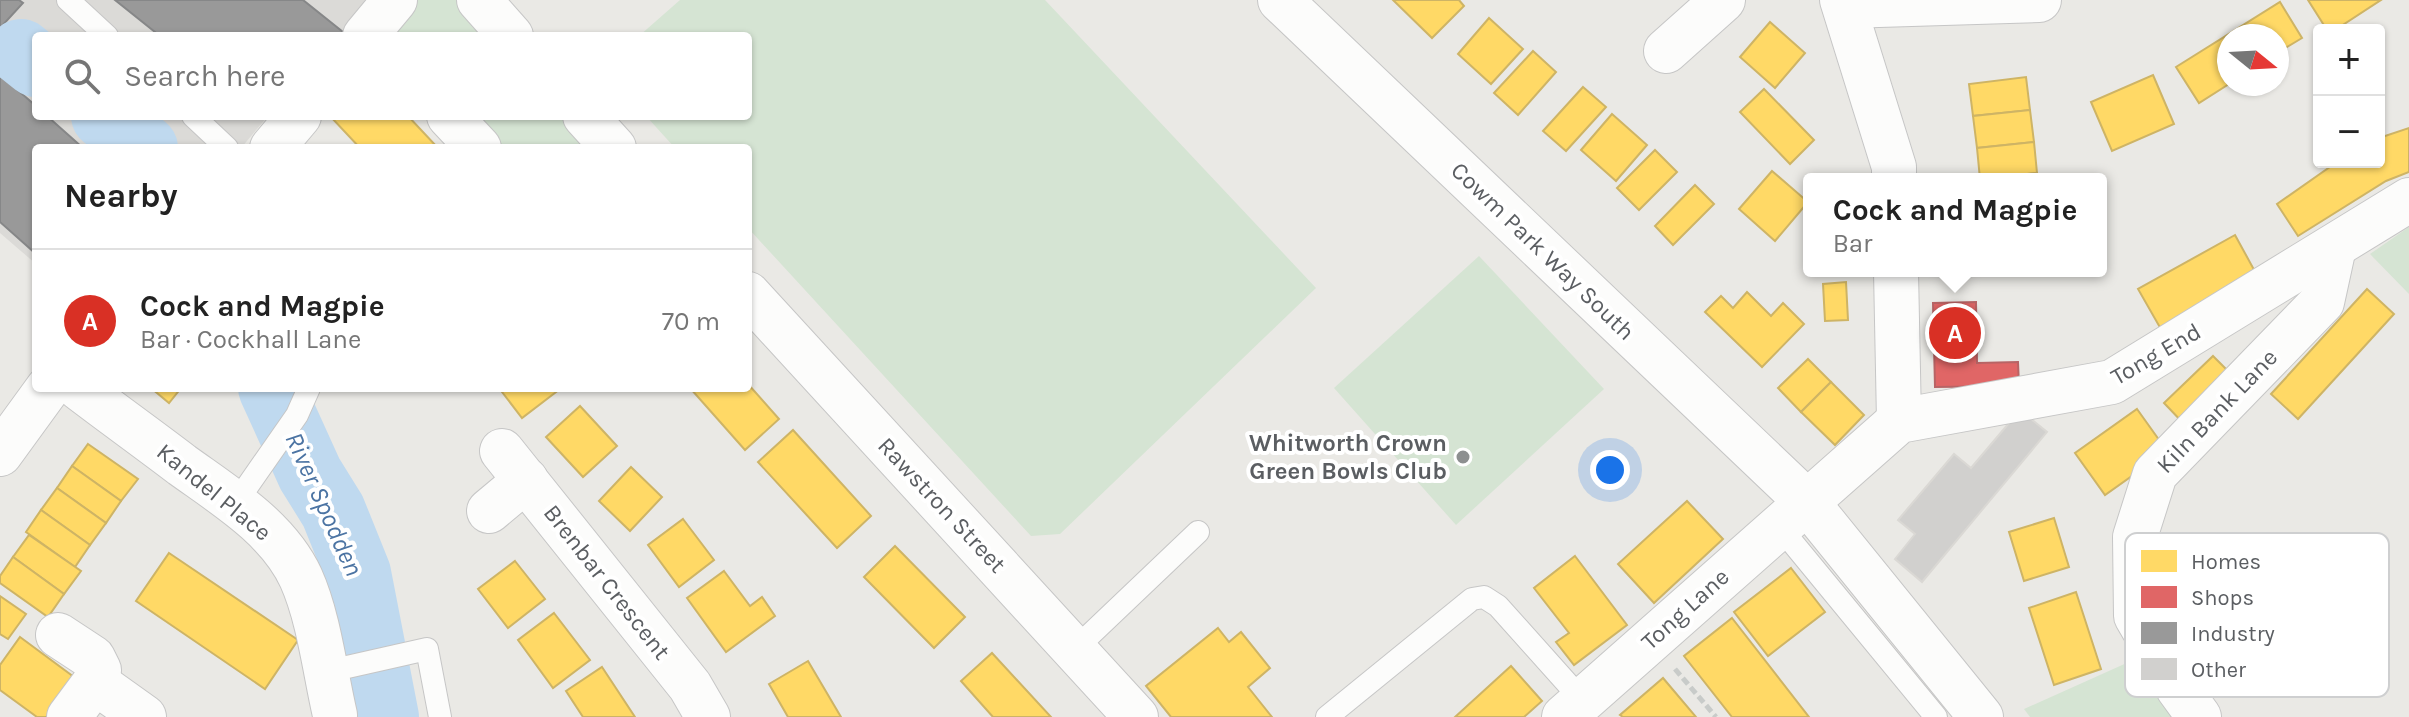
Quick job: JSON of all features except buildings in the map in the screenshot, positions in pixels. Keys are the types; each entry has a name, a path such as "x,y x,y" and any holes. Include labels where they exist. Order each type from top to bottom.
{"street":[{"name":"Cowm Park Way South","path":"1280,0 1792,513 1981,717"},
{"path":"1666,51 1723,0"},
{"path":"1894,173 1844,3 2039,0"},
{"path":"275,144 296,120"},
{"path":"453,120 475,144"},
{"path":"589,120 610,144"},
{"name":"Tong End","path":"1899,421 2112,382 2409,200"},
{"name":"Kiln Bank Lane","path":"2136,533 2155,474 2322,302 2334,247"},
{"path":"1792,513 1899,421 1896,277"},
{"name":"Rawstron Street","path":"752,298 1136,717"},
{"path":"0,454 45,392"},
{"name":"Kandel Place","path":"84,392 235,504 263,527 288,554 302,579 336,669 335,715"},
{"name":"Brenbar Crescent","path":"489,511 514,465 555,515 573,543 690,686 708,717"},
{"name":"Tong Lane","path":"1581,712 1650,640 1792,513"},
{"path":"58,635 93,658 99,670 95,682 69,717"},
{"path":"95,682 144,717"},
{"name":"Kiln Bank Lane","path":"2185,697 2199,717"}],"lane":[{"path":"68,0 103,32"},
{"path":"197,120 223,144"},
{"path":"235,504 297,415 307,392"},
{"path":"1792,513 1936,717"},
{"path":"1074,650 1198,532"},
{"path":"1327,717 1441,621 1472,599 1484,597 1498,606 1581,712"},
{"path":"336,669 427,649 440,717"}],"path":[{"path":"1650,640 1716,717"}],"shaded area":[{"path":"0,0 366,0 341,32 32,32 32,120 265,120 244,144 32,144 32,261 0,233"}],"green space":[{"path":"418,0 458,0 488,32 393,32"},
{"path":"680,0 1045,0 1316,288 1060,534 1031,536 752,232 752,144 671,144 650,120 752,120 752,32 644,32"},
{"path":"475,120 573,120 595,144 497,144"},
{"path":"2409,227 2409,294 2370,254"},
{"name":"Whitworth Crown Green Bowls Club","path":"1479,256 1604,389 1456,525 1334,388"},
{"path":"2125,664 2125,697 2155,697 2195,717 2030,717 2024,709"}],"waterway":[{"name":"River Spodden","path":"21,52 32,61"},
{"name":"River Spodden","path":"109,120 140,144"},
{"name":"River Spodden","path":"273,392 310,474 333,511 358,573 386,717"}],"place":[{"name":"Cock and Magpie","path":"1955,333"},
{"name":"Whitworth Crown Green Bowls Club","path":"1463,457"}]}
